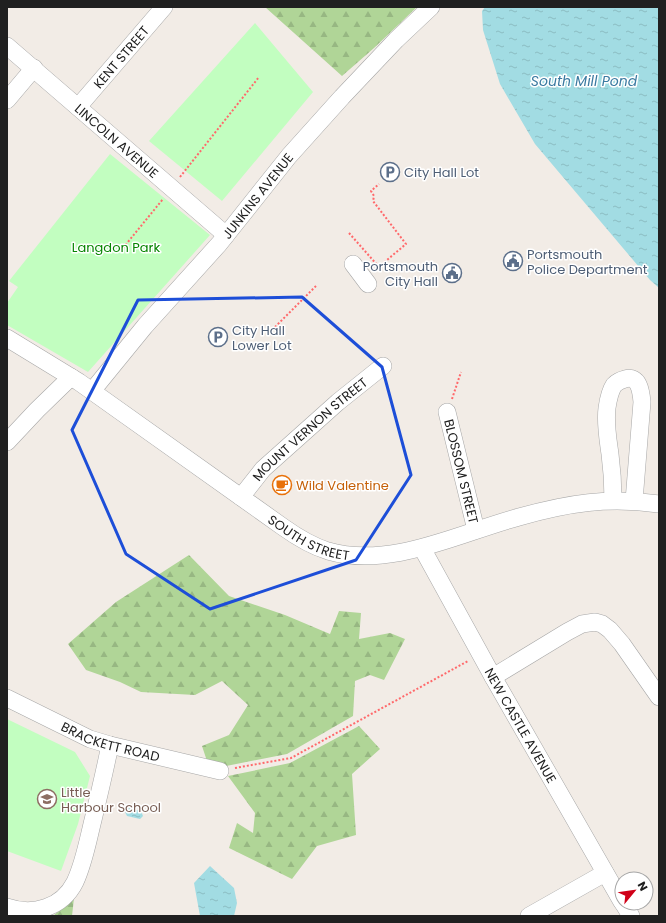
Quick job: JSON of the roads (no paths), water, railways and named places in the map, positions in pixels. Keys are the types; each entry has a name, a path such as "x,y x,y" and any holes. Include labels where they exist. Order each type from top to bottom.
{"street":[{"name":"KENT STREET","path":"78,107 164,7"},
{"name":"JUNKINS AVENUE","path":"92,391 145,326 226,235 289,156 396,40 431,7"},
{"name":"LINCOLN AVENUE","path":"7,46 226,235"},
{"path":"7,100 34,68"},
{"path":"353,264 368,284"},
{"name":"SOUTH STREET","path":"7,338 92,391 300,538 327,551 356,556 372,556 422,548 476,530 573,504 613,500 659,504"},
{"name":"MOUNT VERNON STREET","path":"241,497 263,469 338,402 383,366"},
{"path":"7,442 71,377"},
{"path":"613,500 610,455 606,428 607,408 610,392 615,384 628,378 633,379 638,383 641,390 634,501"},
{"name":"BLOSSOM STREET","path":"449,406 476,530"},
{"name":"NEW CASTLE AVENUE","path":"422,548 614,888"},
{"path":"494,677 567,632 582,624 595,622 602,624 610,630 622,644 659,697"},
{"name":"BRACKETT ROAD","path":"7,698 84,736 110,745 220,771"},
{"path":"7,908 26,912 36,911 59,900 69,891 75,882 86,850 110,745"},
{"path":"529,916 605,873"}],"water":[{"name":"South Mill Pond","path":"485,7 659,7 659,288 650,280 535,144 500,84 483,30 482,11"},
{"path":"129,808 141,811 143,816 140,819 127,816 125,812"},
{"path":"210,866 234,888 237,903 234,916 200,916 194,883"}],"place":[{"name":"City Hall Lot","path":"390,172"},
{"name":"Portsmouth Police Department","path":"513,261"},
{"name":"Portsmouth City Hall","path":"452,273"},
{"name":"City Hall Lower Lot","path":"218,337"},
{"name":"Wild Valentine","path":"282,485"},
{"name":"Little Harbour School","path":"47,799"}],"park label":[{"name":"Langdon Park","path":"116,247"}]}
